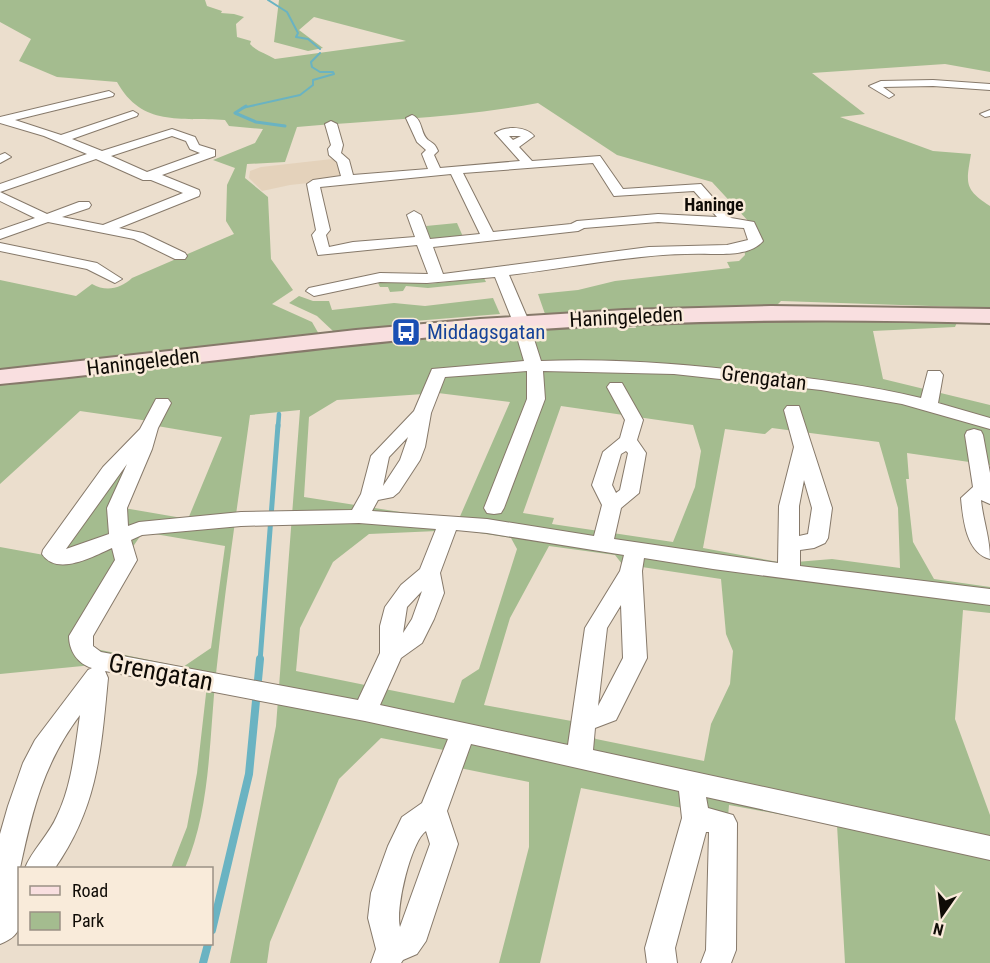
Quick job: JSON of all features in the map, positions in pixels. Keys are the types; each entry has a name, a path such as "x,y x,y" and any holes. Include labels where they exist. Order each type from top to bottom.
{"main road":[{"name":"Haningeleden","path":"0,378 406,332 519,323 731,313 990,316"}],"street":[{"path":"889,95 874,86 881,84 956,84 990,87"},
{"path":"870,98 956,84"},
{"path":"4,120 109,94"},
{"path":"62,139 133,114"},
{"path":"412,118 423,142 429,144 432,151 428,154 435,172"},
{"path":"0,188 99,155 172,132 191,139 194,147 212,153 147,177 99,155 62,139 4,120"},
{"path":"331,124 337,145 334,149 335,155 343,159 348,179"},
{"path":"512,146 536,167"},
{"path":"314,291 391,277 437,278 558,266 597,256 669,249 726,250 751,245 756,241 749,225 725,220 637,219 483,238 353,246 323,252 319,235 323,230 313,184 348,179 370,183 435,172 536,167 596,159 637,219"},
{"path":"455,170 488,236"},
{"path":"104,230 195,193 151,175"},
{"path":"619,193 698,187 725,220"},
{"path":"0,196 46,218 138,236 180,256"},
{"path":"0,235 84,205"},
{"path":"414,215 437,278"},
{"path":"0,247 92,266 116,279"},
{"path":"494,508 537,396 537,377 534,365 500,272"},
{"name":"Grengatan","path":"372,494 386,493 392,488 410,460 416,447 422,413 438,373 534,365 601,365 711,372 851,389 929,406 982,429 987,493 971,498 978,539 990,552"},
{"path":"929,406 934,375"},
{"path":"602,544 612,505 603,485 612,452 628,440 634,420 616,387"},
{"name":"Grengatan","path":"162,403 149,428 143,449 117,508 117,525 126,560 81,636 83,650 96,660 100,669 256,690 365,711 990,848"},
{"name":"Grengatan","path":"789,543 807,543 818,538 822,508 793,410"},
{"name":"Grengatan","path":"358,516 372,494 380,456 422,413"},
{"name":"Grengatan","path":"149,428 110,471 53,554 57,557 76,555 139,529 271,518 358,516 487,526 602,544 633,561 789,570 990,597"},
{"path":"612,505 629,493 637,453 628,440"},
{"path":"789,570 788,514 792,484 804,446"},
{"path":"365,711 392,653 414,637 423,619 433,593 429,573 448,523"},
{"path":"585,722 607,713 634,658 633,561"},
{"path":"579,757 596,628 633,561"},
{"path":"0,917 1,889 35,767 58,726 100,669"},
{"path":"40,867 62,834 76,801 100,669"},
{"path":"58,726 74,722 91,727"},
{"path":"433,811 444,844 415,931 405,944 388,956 383,918 386,893 402,846 412,825 433,811 463,733"},
{"path":"662,963 660,948 696,818 691,782"},
{"path":"696,818 723,823 721,950 716,963"},
{"path":"0,930 18,903"}],"shaded area":[{"path":"332,159 339,161 344,175 327,181 262,191 249,178 250,171 261,167"}],"green space":[{"path":"0,0 205,0 207,6 222,11 221,13 244,17 236,24 237,37 251,41 250,44 255,49 275,59 406,41 314,17 299,30 323,48 308,51 274,42 279,0 990,0 990,72 945,64 812,73 865,114 840,117 933,151 971,154 968,172 969,185 975,195 990,206 990,308 781,301 775,307 545,314 538,294 578,290 615,281 730,268 727,262 739,261 745,255 744,246 763,241 750,223 712,182 617,155 538,103 448,115 297,127 285,162 247,164 245,178 268,197 271,259 293,290 272,304 312,322 320,336 0,372 0,280 76,296 92,284 108,289 118,287 132,278 234,234 226,221 227,185 235,168 213,160 255,143 263,129 229,126 225,120 164,117 138,106 117,82 57,77 19,61 31,39 0,22"},
{"path":"457,223 464,239 441,241 430,238 426,226"},
{"path":"484,278 486,282 428,288 406,286 403,291 390,292 388,287 380,287 378,283 402,281 428,284"},
{"path":"299,296 313,301 329,301 332,310 394,303 425,306 493,298 500,314 402,322 385,327 334,332 317,316 289,303"},
{"path":"678,320 958,320 955,327 873,331 883,379 990,405 990,465 907,453 909,479 906,479 913,542 934,579 990,587 990,613 963,610 955,719 990,815 990,963 845,963 837,825 729,805 728,817 581,788 540,963 499,963 529,847 529,782 445,765 449,751 381,738 339,779 270,942 267,963 230,963 276,726 300,410 250,415 220,642 208,772 200,821 185,867 171,867 187,827 197,773 207,685 93,665 0,674 0,547 44,555 149,421 80,411 0,484 0,384 439,335 551,327 636,328 635,324","holes":["438,393 510,402 458,521 304,497 309,417 337,400","561,406 693,425 701,451 695,487 673,542 552,524 554,518 523,513","157,426 222,437 188,519 124,508","772,428 879,442 898,508 900,568 832,559 784,563 703,548 725,429 765,434","460,530 511,538 517,549 479,669 462,680 454,703 296,671 300,628 333,562 369,534","155,534 225,546 211,648 183,667 91,648 90,642 132,548 141,535","549,546 615,555 622,564 721,579 726,634 733,651 730,684 711,724 704,761 596,739 577,722 484,705 510,618"]}],"waterway":[{"path":"268,0 287,12 298,33 296,37 308,39 320,49"},
{"path":"243,108 300,95 313,85 313,80 334,74 333,72 320,72 312,67 311,62 320,53"},
{"path":"243,108 235,113 256,122 285,126"},
{"path":"278,427 279,414"},
{"path":"260,661 278,425"},
{"path":"213,926 249,774 260,659"},
{"path":"203,963 208,945"}],"place":[{"name":"Middagsgatan","path":"406,332"}],"district":[{"name":"Haninge","path":"714,204"}]}
